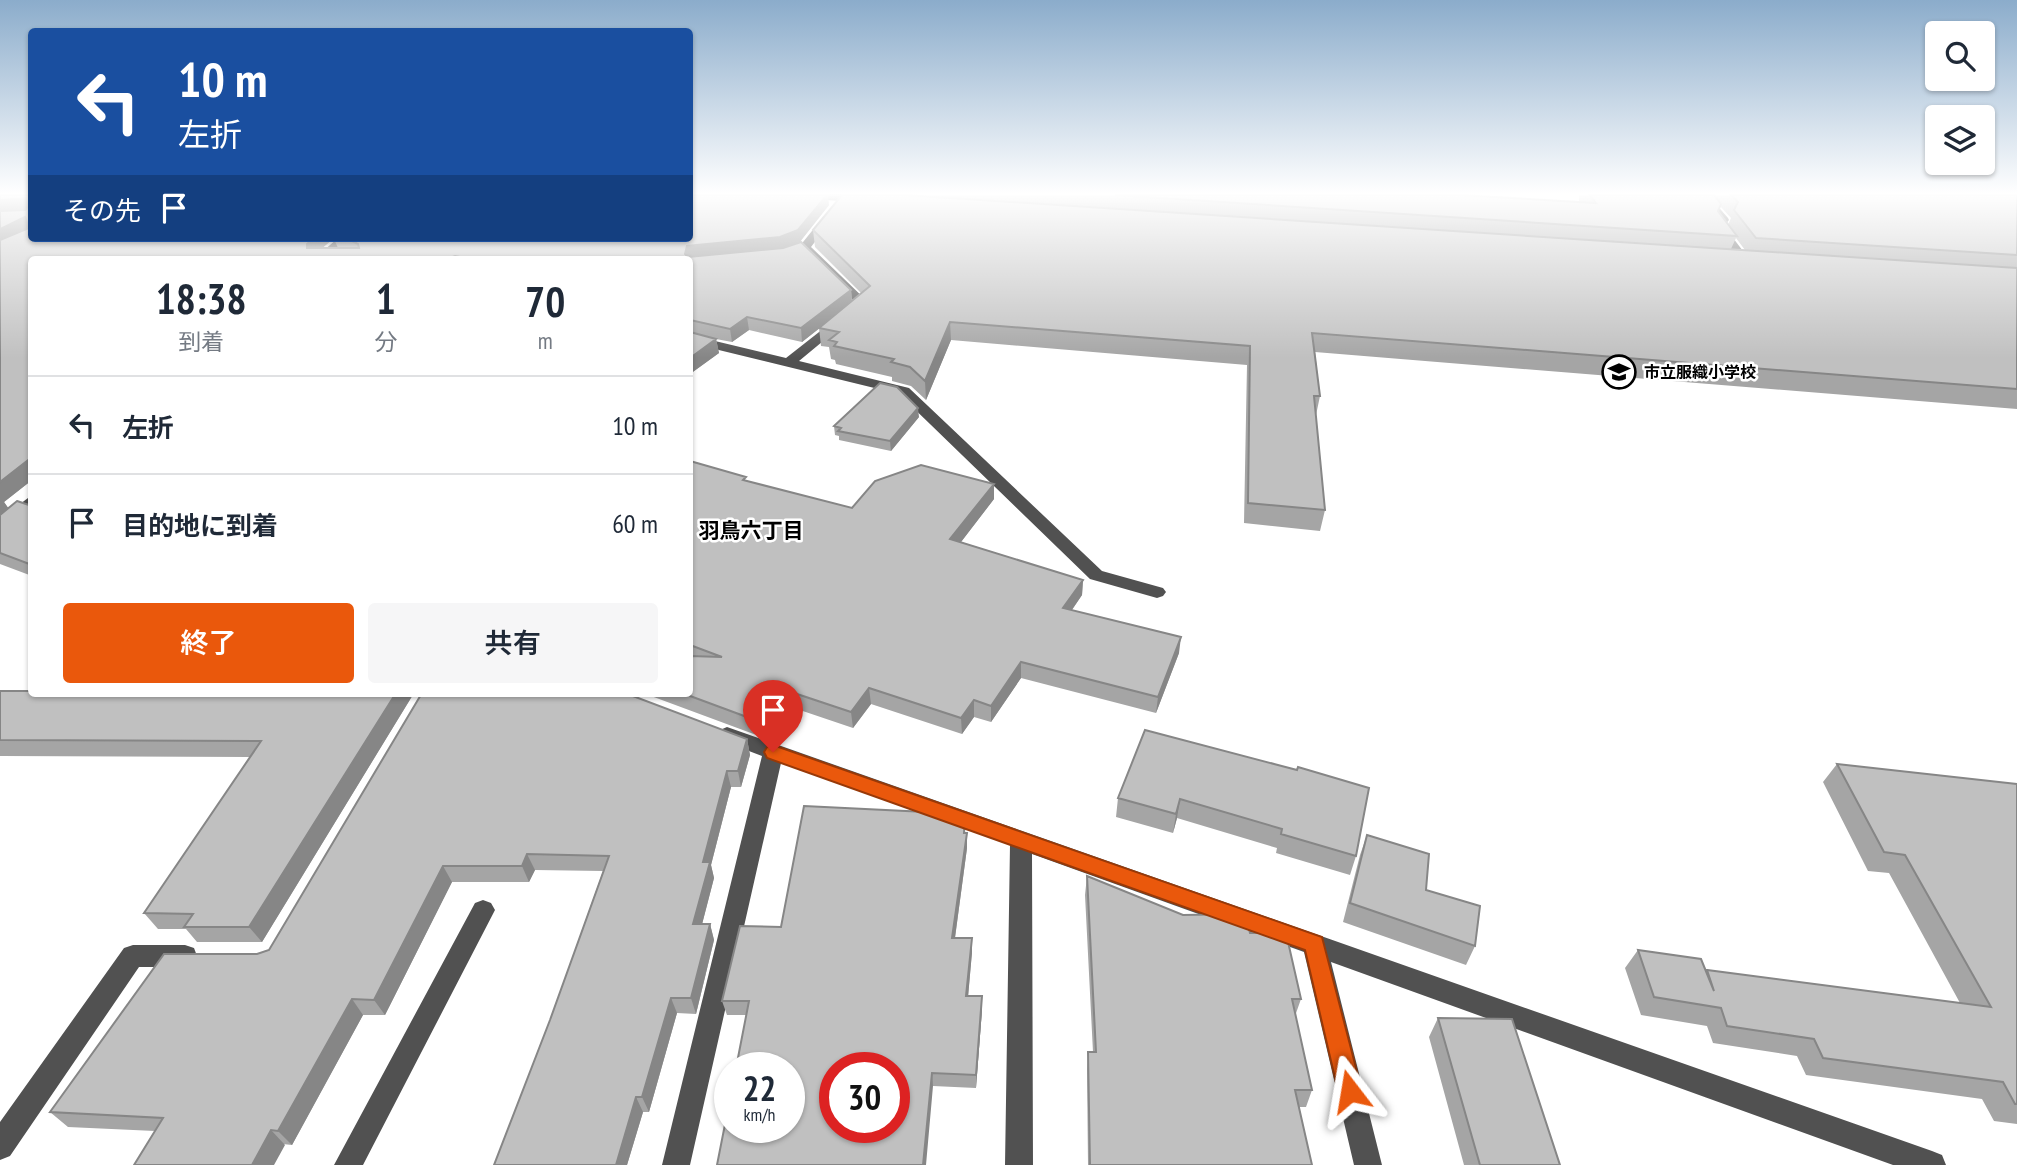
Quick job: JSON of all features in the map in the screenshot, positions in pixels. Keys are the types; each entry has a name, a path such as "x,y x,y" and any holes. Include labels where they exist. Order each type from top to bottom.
{"street":[{"path":"789,363 863,303 800,249"},
{"path":"1736,249 1743,259"},
{"path":"1729,258 1757,260"},
{"path":"693,340 904,391 1096,575 1157,592"},
{"path":"0,527 28,503"},
{"path":"713,730 1932,1165"},
{"path":"676,1165 773,752"},
{"path":"1019,1165 1021,840"},
{"path":"348,1165 483,910"},
{"path":"1314,944 1368,1165"},
{"path":"0,1146 133,956 201,956"}],"building":[{"path":"0,249 686,249 687,256 28,256 28,460 0,482"},
{"path":"769,249 809,249 851,290 801,328 747,317 730,329 693,321 693,257"},
{"path":"833,249 1733,249 2017,268 2017,389 1312,333 1320,396 1314,396 1325,510 1248,503 1250,346 950,322 925,381 910,367 891,362 894,359 834,346 837,342 829,340 839,332 819,328 870,286"},
{"path":"1931,249 2017,249 2017,255"},
{"path":"693,333 716,339 693,356"},
{"path":"880,383 897,387 918,408 890,441 838,431 841,428 834,426"},
{"path":"693,462 746,477 743,480 852,508 875,481 921,465 994,484 950,539 1083,580 1063,608 1181,637 1158,697 1021,662 991,706 974,700 961,718 869,688 851,712 782,689 755,720 693,697 693,656 722,657 693,646"},
{"path":"17,501 28,505 28,564 0,553 0,515"},
{"path":"0,691 28,691 28,697 393,697 249,927 184,927 193,914 144,913 261,741 0,740"},
{"path":"420,697 636,697 747,739 738,771 727,771 703,862 710,862 693,924 710,924 691,998 671,998 642,1097 636,1097 616,1165 494,1165 609,856 527,854 522,866 443,866 374,1000 352,999 278,1131 271,1130 252,1165 134,1165 163,1118 50,1112 164,954 257,954 269,950"},
{"path":"1145,730 1297,770 1298,767 1369,788 1356,856 1281,834 1282,829 1180,799 1176,814 1118,798"},
{"path":"1837,764 2017,784 2017,1104 2003,1082 1823,1058 1814,1039 1727,1026 1721,1008 1654,997 1638,950 1701,959 1714,991 1707,970 1991,1007 1905,855 1884,852"},
{"path":"804,806 946,813 947,819 965,819 964,833 967,833 952,938 972,938 966,996 982,996 976,1075 932,1073 923,1165 717,1165 721,1143 805,1143 805,1052 739,1052 749,1001 722,1001 740,926 781,927"},
{"path":"1367,835 1429,854 1426,890 1480,906 1475,946 1350,903"},
{"path":"1087,876 1183,915 1242,914 1245,915 1250,933 1286,933 1301,999 1292,999 1312,1090 1295,1090 1312,1165 1090,1165 1088,1052 1096,1052"},
{"path":"1438,1018 1512,1019 1560,1165 1480,1165"}],"place":[{"name":"市立服織小学校","path":"1619,372"}],"district":[{"name":"羽鳥六丁目","path":"751,531"}],"route":[{"path":"773,752 1314,944 1350,1091"}]}
